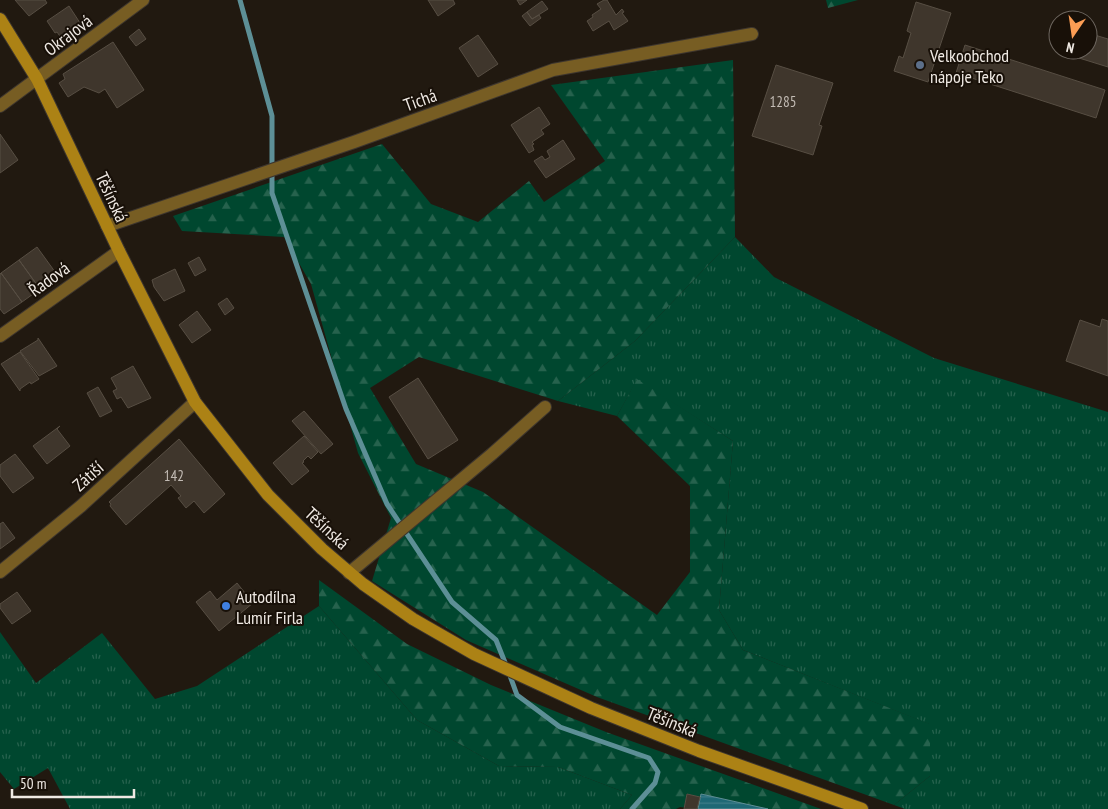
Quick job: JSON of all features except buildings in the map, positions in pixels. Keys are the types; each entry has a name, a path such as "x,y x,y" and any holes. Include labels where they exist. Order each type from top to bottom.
{"main road":[{"name":"Těšínská","path":"0,19 37,79 119,251 195,402 268,495 349,573 413,619 474,654 591,708 699,751 862,809"}],"street":[{"name":"Okrajová","path":"0,106 144,0"},
{"name":"Tichá","path":"107,226 354,142 553,70 752,34"},
{"name":"Řadová","path":"0,336 119,251"},
{"name":"Zátiší","path":"0,572 81,506 195,402"},
{"path":"349,573 492,454 545,407"}],"green space":[{"path":"826,0 858,0 828,8"},
{"path":"733,60 735,237 635,341 558,401 419,357 370,388 416,464 483,492 657,615 690,572 690,486 617,416 637,379 733,441 719,610 743,650 930,724 930,776 894,805 597,697 466,640 372,581 391,518 358,453 311,284 284,237 182,231 173,216 382,144 431,204 478,222 529,181 544,202 605,161 551,85"},
{"path":"735,237 774,277 934,358 1108,412 1108,809 905,809 894,805 930,776 929,724 743,650 719,610 733,441 637,380 617,416 558,401 635,341"},
{"path":"319,580 407,644 491,685 606,732 821,809 768,809 701,794 698,809 680,807 676,809 620,809 632,795 558,767 499,766 417,720 319,606"},
{"path":"319,606 417,720 499,766 558,767 632,795 620,809 70,809 48,768 14,789 0,772 0,632 36,683 102,633 155,699 197,686"}],"water":[{"path":"701,794 768,809 698,809"}],"waterway":[{"path":"240,0 272,116 272,193 346,409 387,504 452,602 496,640 506,665"},
{"path":"509,673 517,695 560,727 649,758 658,772 655,783 632,809"}],"place":[{"name":"Velkoobchod nápoje Teko","path":"920,65"},
{"name":"Autodílna Lumír Firla","path":"226,606"}]}
